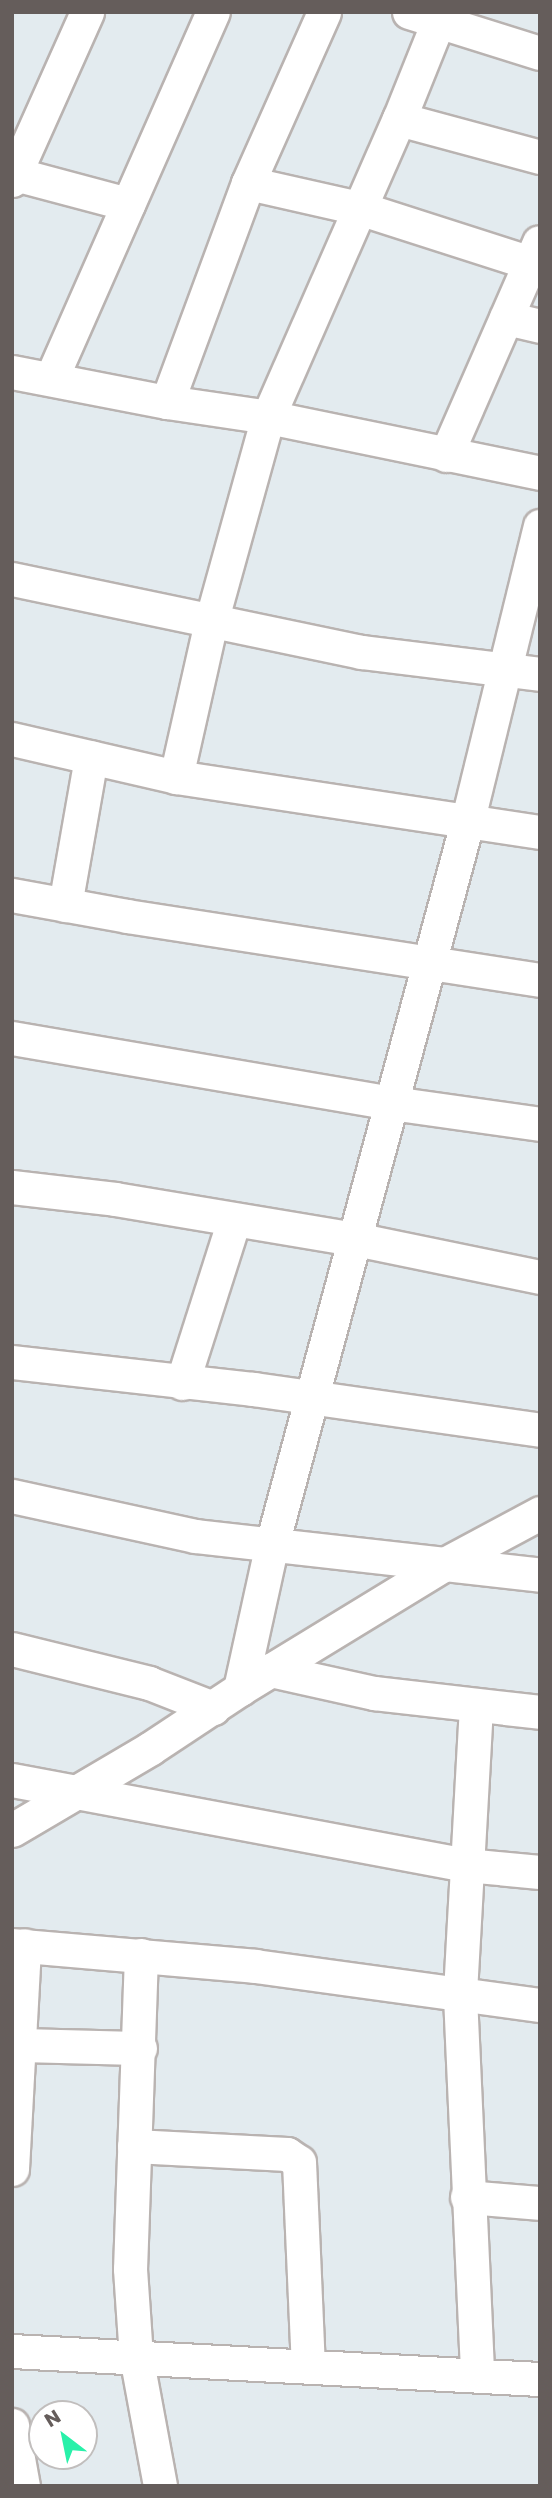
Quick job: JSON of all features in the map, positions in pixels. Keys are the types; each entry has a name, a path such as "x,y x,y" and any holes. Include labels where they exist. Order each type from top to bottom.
{"street":[{"path":"88,12 14,177 128,204"},
{"path":"51,379 214,12"},
{"path":"167,402 248,183 324,12"},
{"path":"176,777 211,622 268,417 399,119 429,15 540,53"},
{"path":"399,119 540,157"},
{"path":"248,183 359,208 537,257 506,318 446,455"},
{"path":"506,318 540,326"},
{"path":"12,372 167,402 268,417 540,473"},
{"path":"240,1689 272,1544 467,823 540,526"},
{"path":"12,579 361,652 540,674"},
{"path":"12,739 176,777 337,799 467,823 540,832"},
{"path":"65,905 91,757"},
{"path":"12,895 429,965 540,980"},
{"path":"12,1038 391,1103 540,1124"},
{"path":"12,1186 115,1199 355,1239 540,1277"},
{"path":"182,1383 234,1220"},
{"path":"12,1362 311,1398 540,1430"},
{"path":"12,1496 195,1536 540,1575"},
{"path":"12,1830 443,1565 540,1513"},
{"path":"12,1649 149,1683 213,1707"},
{"path":"270,1670 374,1693 540,1712"},
{"path":"476,1706 460,1996 477,2374"},
{"path":"12,1780 466,1865 540,1872"},
{"path":"12,2169 19,2045 18,1945 255,1966 540,2006"},
{"path":"141,1955 140,2048 129,2231 136,2357 160,2486"},
{"path":"19,2045 140,2048"},
{"path":"134,2146 287,2154 299,2162 308,2365"},
{"path":"467,2197 540,2203"},
{"path":"12,2351 540,2379"},
{"path":"12,2425 23,2486"}]}
